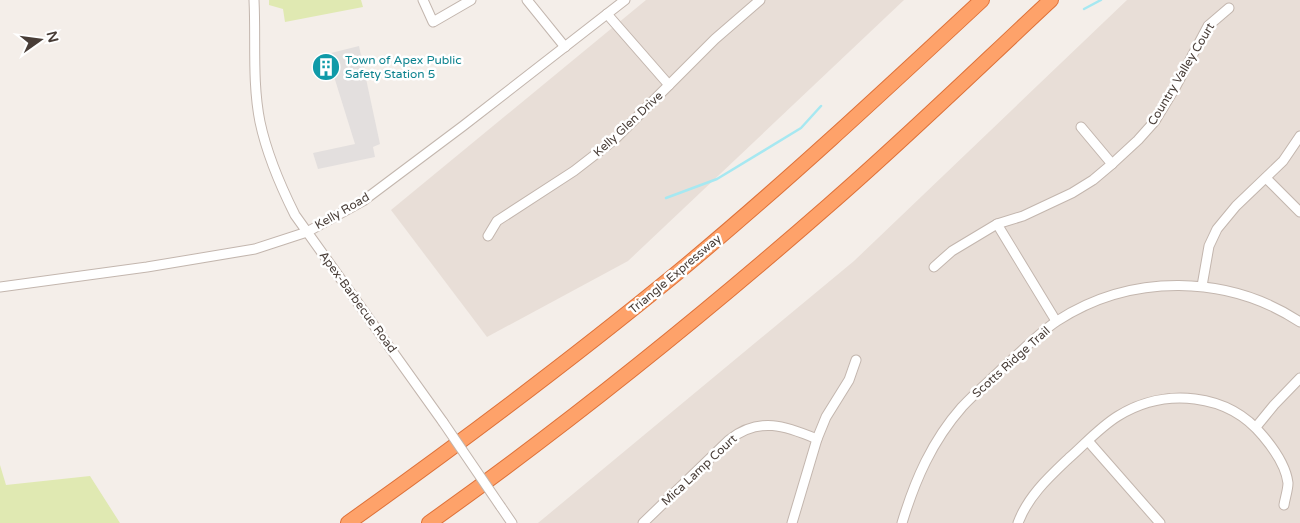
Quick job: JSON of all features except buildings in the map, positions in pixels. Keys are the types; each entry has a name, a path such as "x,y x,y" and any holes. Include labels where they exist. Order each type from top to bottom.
{"highway":[{"name":"Triangle Expressway","path":"348,523 500,413 679,272 818,151 982,0"},
{"path":"429,523 557,429 713,304 829,205 1051,0"}],"street":[{"name":"Apex-Barbecue Road","path":"254,0 256,95 260,121 276,174 294,215 443,422 512,523"},
{"path":"423,0 433,22 471,0"},
{"path":"527,0 565,47"},
{"name":"Kelly Road","path":"0,287 147,267 255,249 307,232 363,201 625,0"},
{"name":"Kelly Glen Drive","path":"488,236 497,221 574,171 614,140 715,39 760,0"},
{"name":"Country Valley Court","path":"934,267 952,250 997,224 1023,216 1072,193 1112,164 1155,121 1208,26 1229,8"},
{"path":"607,14 669,85"},
{"path":"1081,127 1112,164"},
{"path":"1202,286 1209,246 1217,229 1236,206 1282,161 1300,136"},
{"path":"1266,178 1300,212"},
{"path":"997,224 1056,321"},
{"name":"Scotts Ridge Trail","path":"902,523 917,478 929,453 949,423 970,399 1033,340 1056,321 1087,305 1123,292 1160,286 1202,286 1248,296 1286,313 1300,322"},
{"path":"792,523 817,439 830,410 849,380 856,360"},
{"path":"1256,427 1300,378"},
{"path":"1018,523 1026,506 1041,484 1088,441 1130,409 1167,398 1197,399 1212,402 1233,411 1256,427 1276,453 1283,467 1288,485 1284,506"},
{"name":"Mica Lamp Court","path":"643,523 729,440 740,432 756,426 776,425 785,426 817,439"},
{"path":"1088,441 1160,523"}],"shaded area":[{"path":"646,0 904,0 628,261 487,337 391,210"},
{"path":"1127,0 1300,0 1300,523 538,523 854,261"},
{"path":"359,46 380,144 373,147 375,157 318,169 313,153 355,144 327,54"}],"green space":[{"path":"269,0 361,0 363,7 285,22 283,9 269,5"},
{"path":"0,465 6,485 90,476 120,523 0,523"}],"waterway":[{"path":"1084,9 1101,0"},
{"path":"666,198 717,179 801,128 821,106"}],"place":[{"name":"Town of Apex Public Safety Station 5","path":"326,67"}]}
